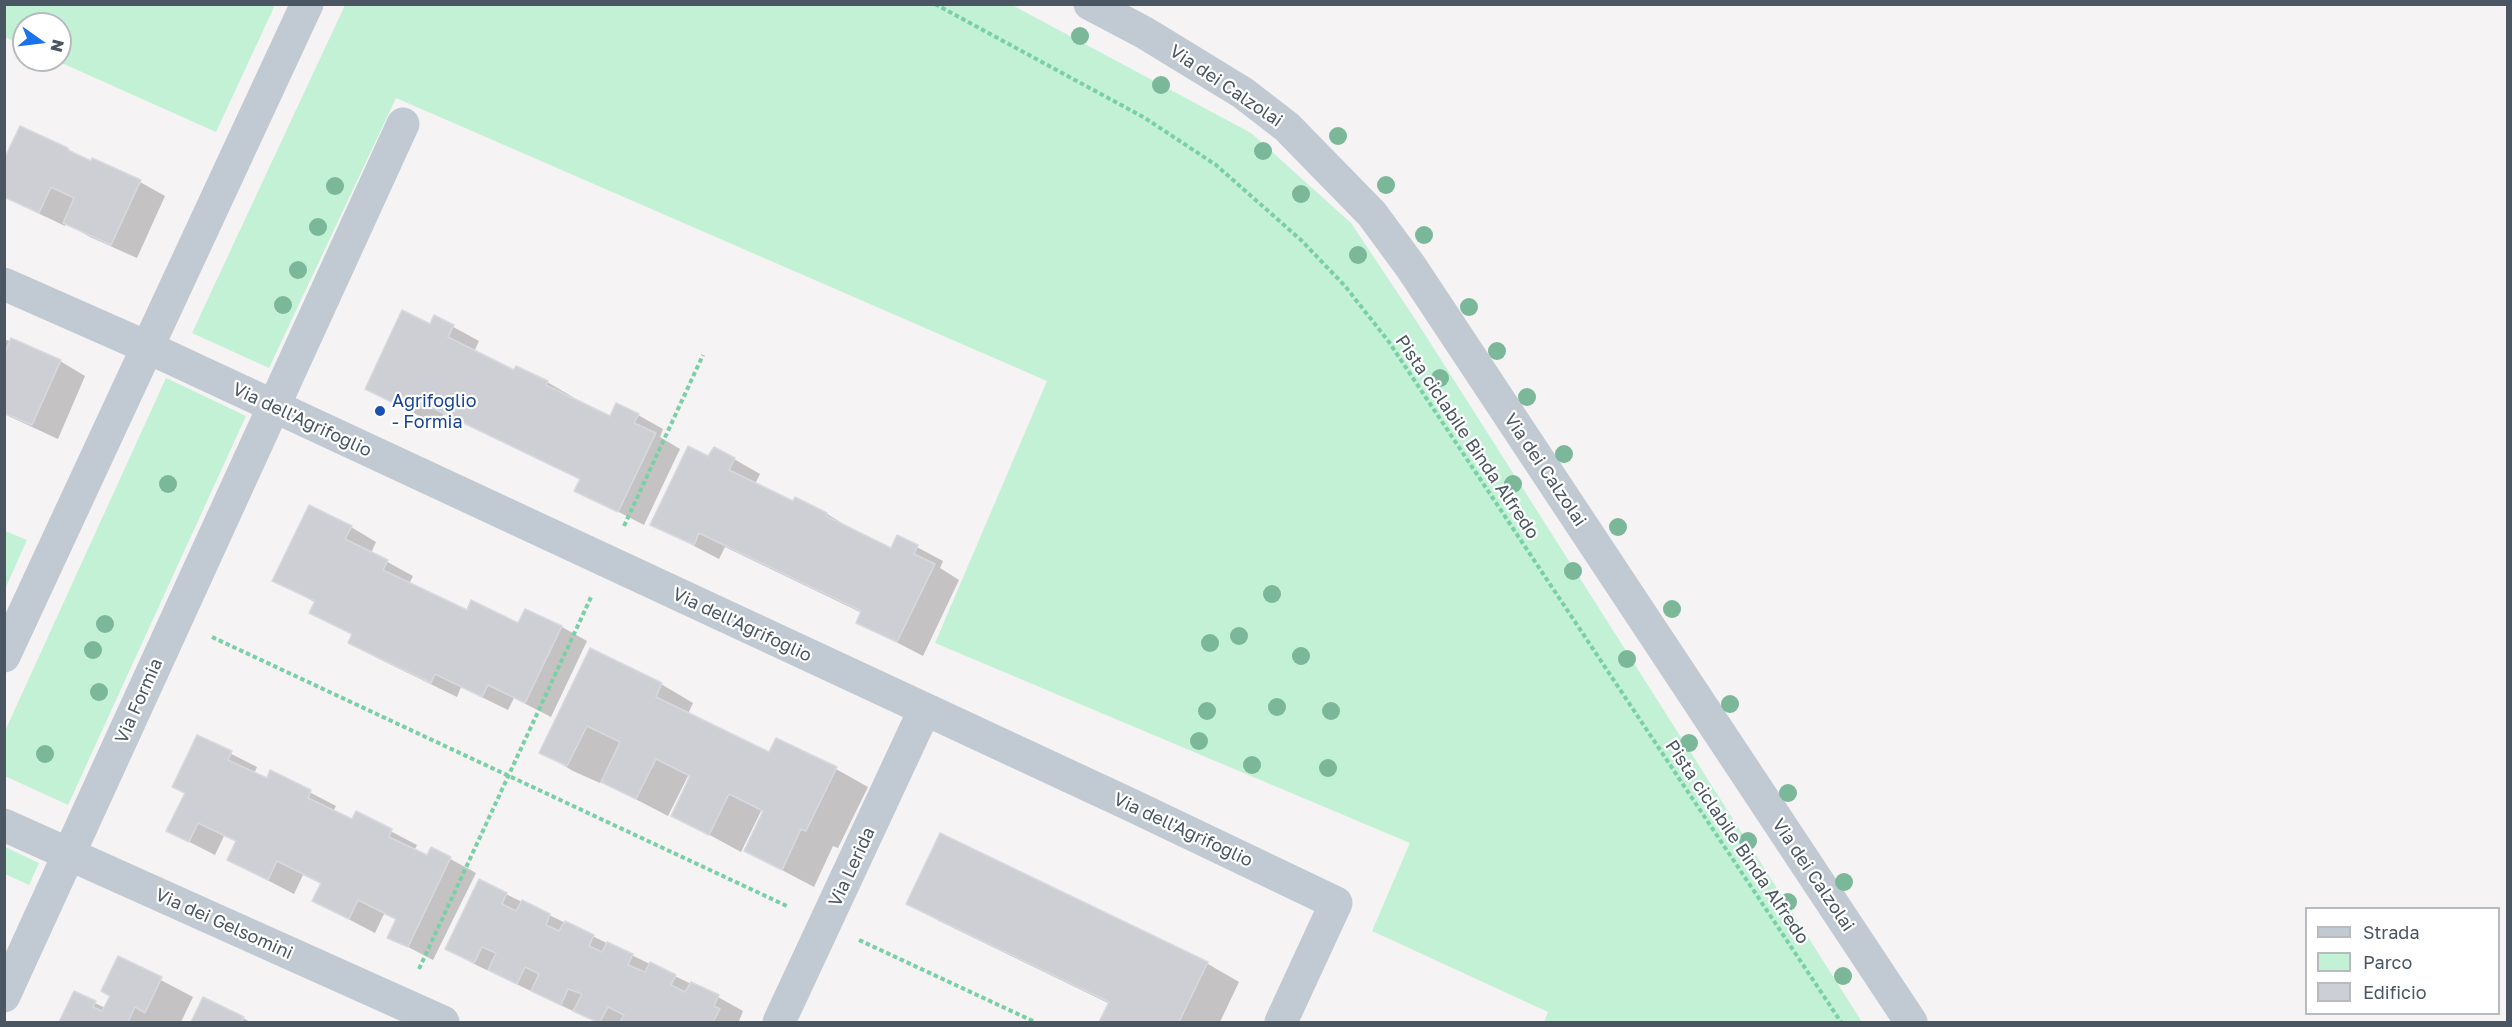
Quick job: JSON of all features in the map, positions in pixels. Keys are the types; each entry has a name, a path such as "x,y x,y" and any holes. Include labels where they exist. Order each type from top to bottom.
{"street":[{"path":"4,656 308,4"},
{"name":"Via dei Calzolai","path":"1090,4 1145,33 1243,93 1287,127 1371,214 1411,267 1911,1023"},
{"name":"Via Formia","path":"4,996 404,124"},
{"name":"Via dell'Agrifoglio","path":"4,284 149,348 924,711 1131,805 1336,903 1281,1023"},
{"name":"Via Lerida","path":"779,1023 924,711"},
{"name":"Via dei Gelsomini","path":"4,825 443,1023"}],"path":[{"name":"Pista ciclabile Binda Alfredo","path":"935,4 1145,118 1216,165 1301,240 1346,286 1389,342 1841,1023"},
{"path":"403,1005 703,355"},
{"path":"176,620 1035,1023"}],"green space":[{"path":"5,4 275,4 216,132 72,68 72,12 12,12 12,40 5,37"},
{"path":"345,5 1012,5 1251,133 1351,223 1417,322 1862,1022 1544,1022 1548,1012 1372,931 1410,843 935,643 1047,381 396,98 269,368 192,333"},
{"path":"166,378 246,416 68,805 5,776 5,731"},
{"path":"5,531 27,540 5,589"},
{"path":"5,847 39,863 29,885 5,874"}],"building":[{"path":"20,126 91,161 92,158 141,180 111,245 63,223 74,198 51,187 39,213 4,197 4,159"},
{"path":"402,310 430,324 434,315 454,325 448,337 514,370 516,366 548,381 546,385 610,416 616,403 639,414 634,423 656,433 618,512 574,491 580,479 418,401 412,412 365,389"},
{"path":"11,338 61,360 32,425 4,413 4,355"},
{"path":"688,446 708,456 714,447 735,458 729,470 793,501 795,497 827,513 826,516 891,548 897,535 918,545 914,554 935,564 897,642 856,623 861,611 699,533 694,545 650,525"},
{"path":"309,505 352,526 345,539 388,560 383,570 467,610 471,600 518,623 525,609 562,626 525,703 488,685 482,697 435,674 431,683 348,643 352,634 309,613 315,601 272,581"},
{"path":"590,648 662,683 656,697 769,752 776,738 837,767 806,831 801,829 782,870 744,851 763,811 729,794 709,835 671,816 690,776 656,759 636,799 601,782 620,742 587,726 567,766 539,753"},
{"path":"197,735 232,751 228,760 267,778 270,770 311,790 308,798 352,819 356,811 392,829 389,837 427,855 431,847 451,857 408,947 387,938 396,919 358,900 349,919 312,901 321,883 277,861 268,880 227,860 236,841 198,823 189,842 166,831 185,793 172,787"},
{"path":"940,833 1208,962 1179,1022 1099,1022 1109,1002 906,904"},
{"path":"479,879 507,893 502,904 516,911 522,900 550,914 546,925 559,931 565,921 594,935 589,946 602,952 607,942 633,954 628,965 645,972 650,962 676,975 671,985 685,992 691,982 719,995 714,1006 720,1009 713,1022 620,1022 624,1015 608,1007 600,1022 597,1022 573,1011 582,994 568,989 561,1005 531,991 539,974 525,967 517,984 488,970 496,953 482,947 474,963 445,949"},
{"path":"118,956 162,977 145,1013 135,1007 128,1022 59,1022 74,991 96,1001 93,1007 102,1011 110,996 101,991"},
{"path":"203,997 244,1017 241,1022 191,1022"}],"place":[{"name":"Agrifoglio - Formia","path":"380,411"}]}
